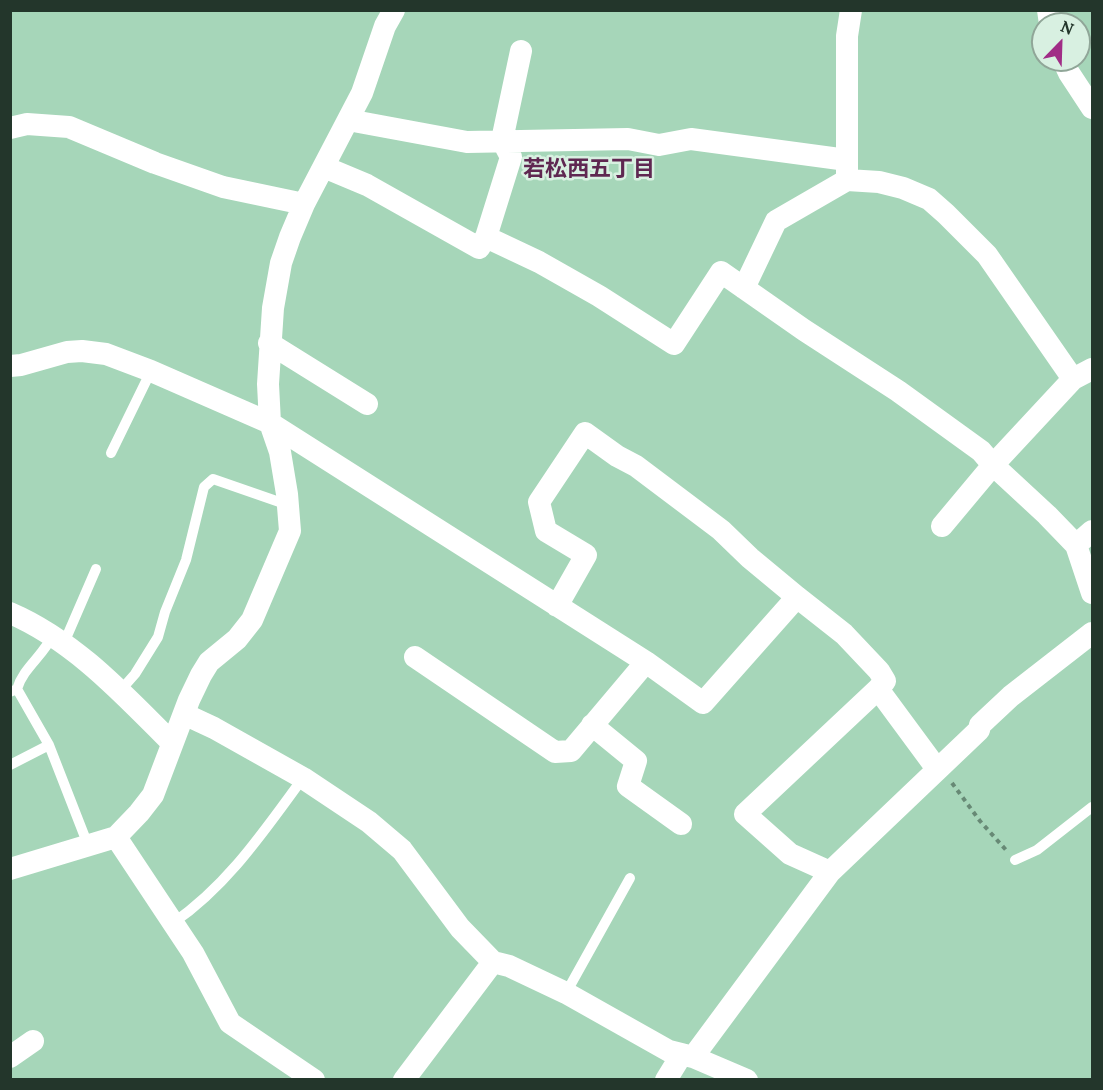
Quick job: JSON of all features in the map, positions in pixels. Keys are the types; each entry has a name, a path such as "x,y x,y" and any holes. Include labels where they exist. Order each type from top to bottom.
{"street":[{"path":"10,869 116,837 153,795 184,714 209,662 237,639 252,621 290,531 280,452 270,423 268,384 273,308 281,263 304,204 362,93 394,10"},
{"path":"847,170 847,36 851,10"},
{"path":"324,167 367,185 479,248 486,237 511,157 502,140 521,51"},
{"path":"1069,72 1092,108"},
{"path":"348,120 467,142 628,139 659,145 691,139 751,145 847,170 929,199 987,255 1083,374 993,465 942,526"},
{"path":"10,128 34,123 69,127 155,163 223,187 304,204"},
{"path":"744,288 776,221 847,170"},
{"path":"486,237 539,262 599,296 674,344 721,272 981,451 1047,515 1084,538 1092,593"},
{"path":"270,343 367,404"},
{"path":"10,366 21,366 67,352 106,354 270,423 645,662 703,703 796,597"},
{"path":"557,606 586,555 546,531 539,502 585,433 617,456 636,466 721,530 796,597 844,633 879,670 885,681 745,814 790,854 830,872"},
{"path":"10,614 58,639 120,691 172,743"},
{"path":"666,1080 688,1056 830,872 979,730 980,724 1011,696 1092,633"},
{"path":"415,657 555,752 571,751 645,662"},
{"path":"878,689 938,767"},
{"path":"184,714 214,728 303,778 369,822 402,850 460,928 493,962 509,966 566,993 669,1051 688,1056 747,1080"},
{"path":"592,725 636,761 628,786 681,824"},
{"path":"116,837 193,953 230,1023 314,1080"},
{"path":"404,1080 493,962"},
{"path":"10,1058 33,1041"}],"lane":[{"path":"111,453 151,371"},
{"path":"120,691 135,674 158,637 165,612 186,560 204,487 213,479 288,505"},
{"path":"88,844 49,745 14,690 49,642 58,639 96,569"},
{"path":"10,765 49,745"},
{"path":"172,923 195,908 245,857 303,778"},
{"path":"1015,860 1037,850 1092,807"},
{"path":"566,993 630,878"}],"path":[{"path":"938,767 980,821 1015,860"}],"district":[{"name":"若松西五丁目","path":"589,170"}]}
